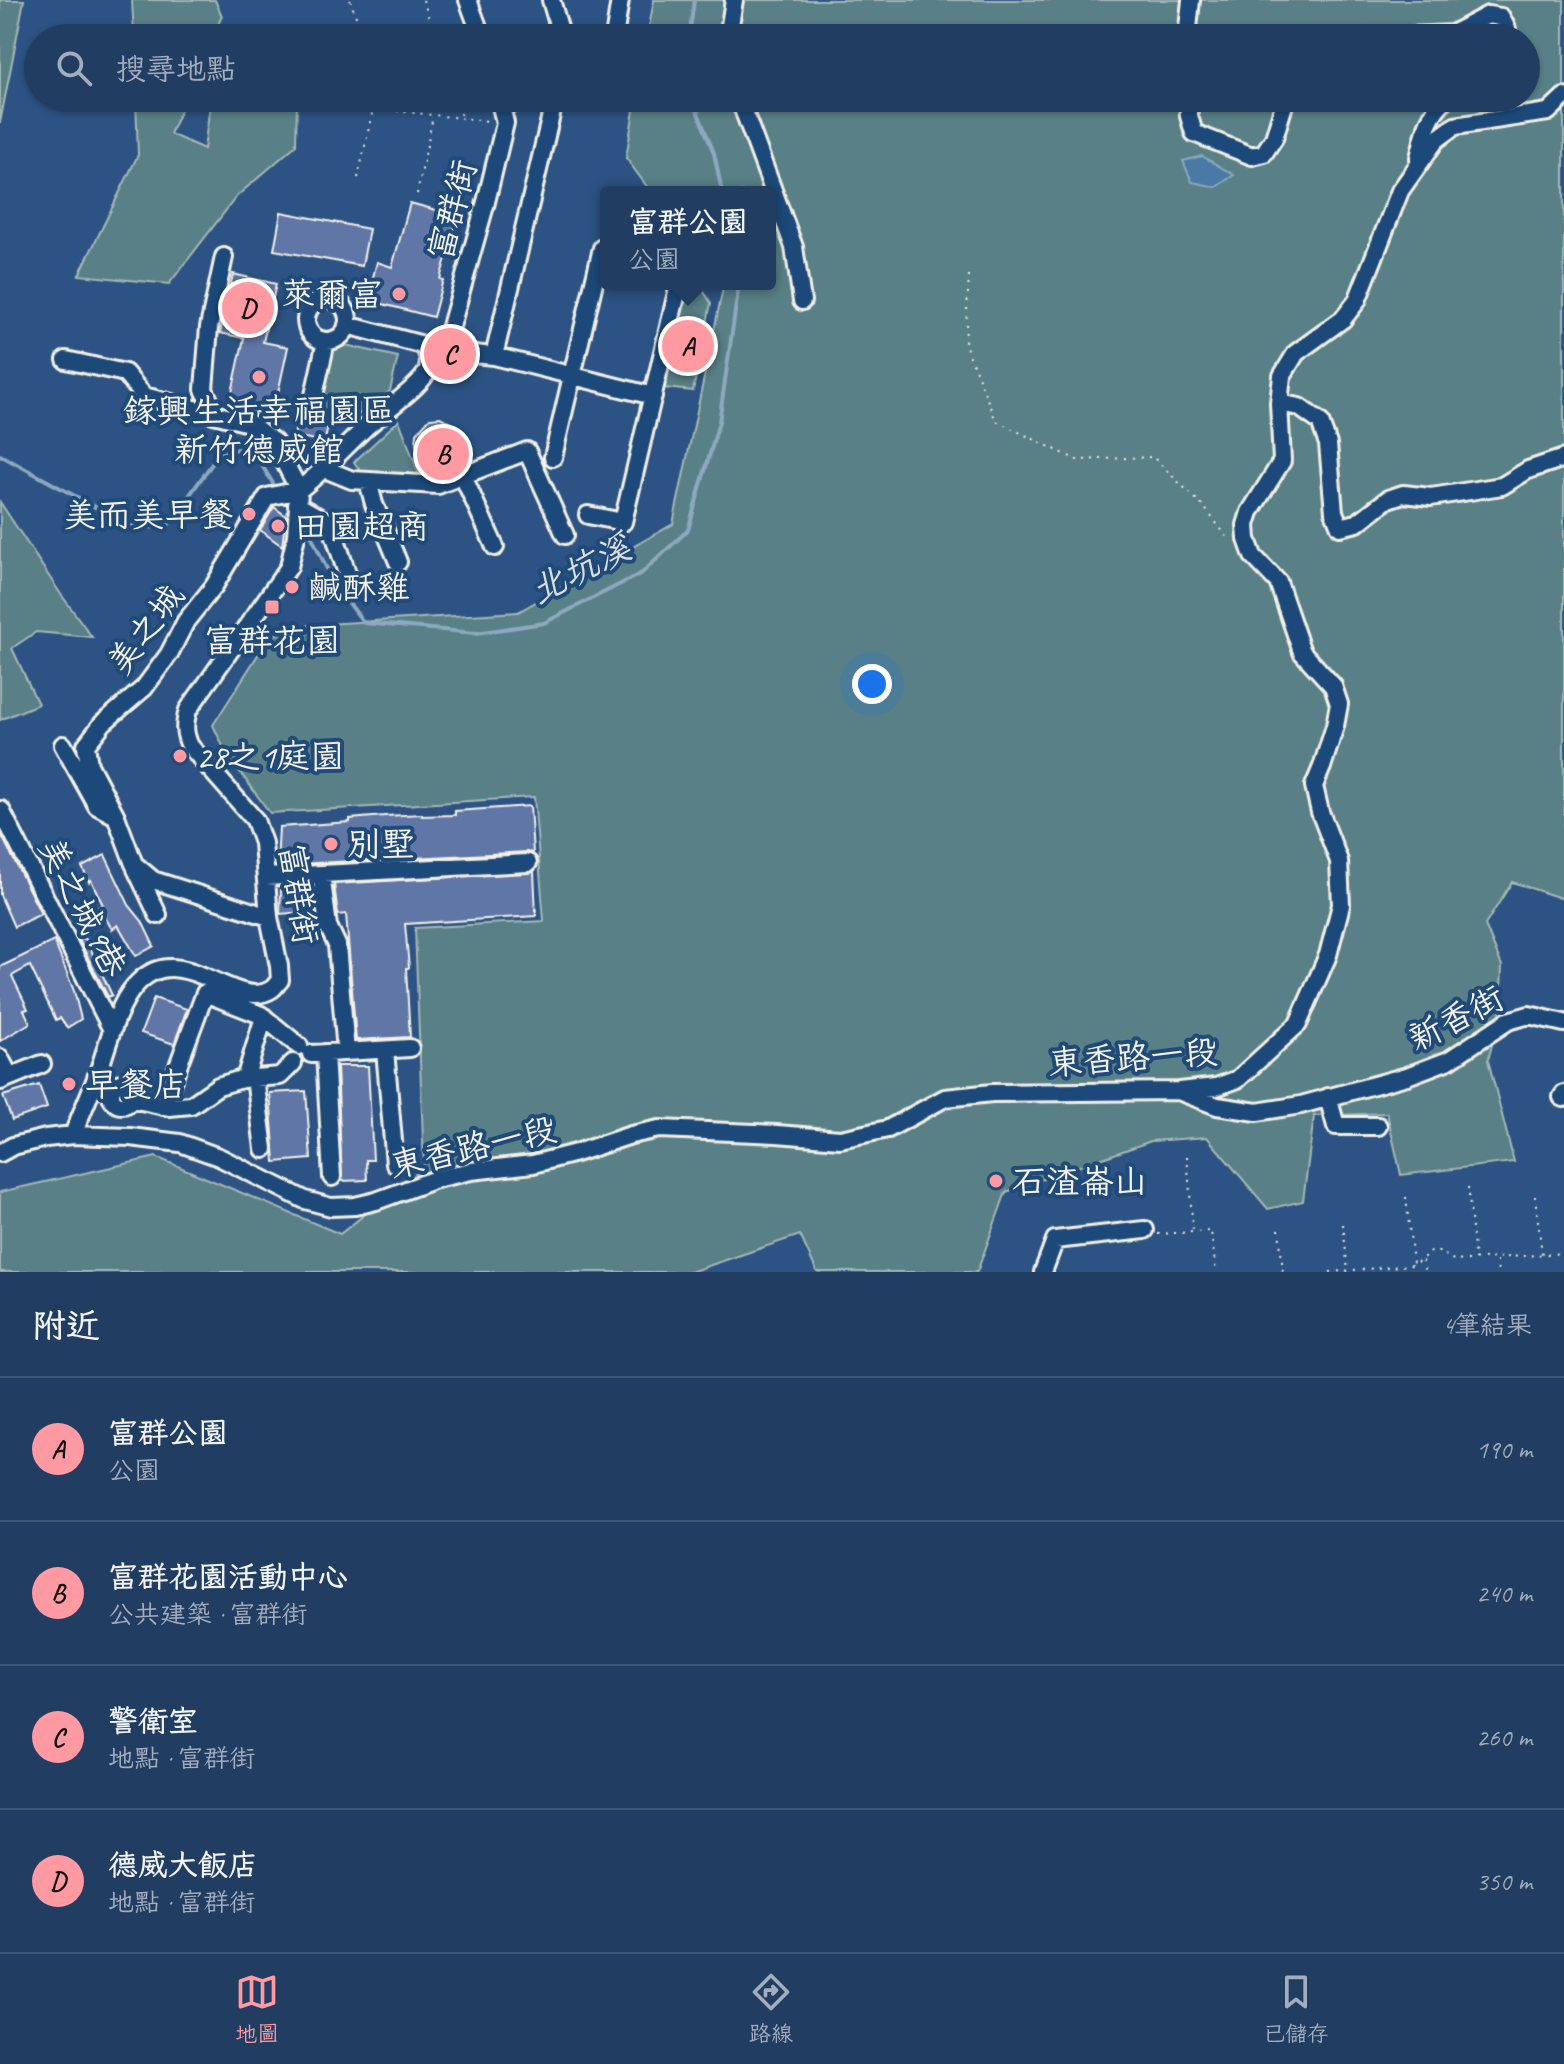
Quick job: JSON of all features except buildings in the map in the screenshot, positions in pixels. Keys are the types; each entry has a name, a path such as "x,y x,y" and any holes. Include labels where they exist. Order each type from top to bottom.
{"street":[{"path":"468,0 477,24"},
{"path":"551,0 558,24"},
{"path":"616,24 620,0"},
{"path":"730,24 734,0"},
{"path":"1188,24 1191,0"},
{"path":"1471,24 1488,15 1501,17 1504,24"},
{"path":"1247,539 1246,525 1250,512 1282,461 1279,403 1282,376 1296,353 1343,319 1357,301 1400,191 1418,163 1436,140 1455,126 1548,112 1564,97"},
{"name":"富群街","path":"448,337 486,202 501,112"},
{"path":"494,356 552,112"},
{"path":"744,112 771,186"},
{"path":"1189,112 1194,133 1252,156 1264,153 1274,138 1282,112"},
{"path":"1418,163 1426,125 1434,112"},
{"path":"776,198 794,247 802,301"},
{"path":"553,457 600,256"},
{"path":"215,414 204,389 209,327 224,257"},
{"path":"588,515 623,522 678,290"},
{"path":"324,299 337,302 346,312 347,325 339,337 326,341 313,335 306,323 308,310 324,299"},
{"path":"298,498 365,429 420,382 428,370 428,352 423,345 347,325"},
{"path":"428,352 448,337 463,353 494,356 653,396"},
{"path":"311,409 326,341"},
{"path":"428,370 446,367 463,353"},
{"path":"66,360 125,373 144,396 249,423 274,442 298,498 331,524 351,586"},
{"path":"1279,403 1299,407 1320,422 1328,444 1334,512 1340,527 1357,523 1388,499 1403,494 1431,497 1502,486 1528,470 1564,458"},
{"path":"325,469 352,480 438,485 527,451 565,535"},
{"path":"463,476 495,547"},
{"path":"368,481 398,562"},
{"name":"美之城","path":"158,915 116,816 89,765 86,745 103,723 144,688 169,654 186,621 214,586 267,497 298,498"},
{"name":"富群街","path":"73,1135 112,1030 129,994 144,976 179,967 242,993 271,990 280,980 269,917 263,843 255,820 190,746 185,721 188,710 289,567 296,536 298,498"},
{"name":"東香路一段","path":"0,1153 13,1146 73,1135 180,1143 219,1157 305,1200 331,1207 355,1206 436,1179 471,1171 533,1164 659,1129 840,1139 888,1129 945,1098 967,1094 1179,1091 1216,1087 1238,1079 1298,1024 1328,955 1341,905 1339,861 1320,812 1314,786 1331,740 1339,704 1333,686 1302,652 1278,582 1253,556 1247,539"},
{"path":"63,745 97,806 116,816"},
{"name":"美之城9巷","path":"1,810 112,1030"},
{"path":"266,877 528,863"},
{"path":"134,864 153,880 269,917"},
{"path":"321,874 328,926 337,945 346,1052"},
{"path":"163,1106 205,993 264,1017 307,1054 332,1177"},
{"name":"新香街","path":"1179,1091 1217,1106 1257,1112 1301,1105 1407,1076 1449,1060 1508,1021 1529,1015 1564,1023"},
{"path":"264,1017 250,1079 264,1149"},
{"path":"93,1085 111,1091 112,1099 117,1104 127,1104 132,1099 163,1106 191,1105 218,1086 280,1076 307,1054 410,1048"},
{"path":"385,1050 395,1164"},
{"path":"0,1058 5,1079 42,1064"},
{"path":"1328,1097 1336,1126 1378,1126"},
{"path":"1043,1272 1055,1240 1145,1230"}],"path":[{"path":"350,0 359,24"},
{"path":"423,0 431,24"},
{"path":"358,178 372,112"},
{"path":"407,112 462,118 489,112"},
{"path":"460,112 462,118"},
{"path":"417,194 433,115"},
{"path":"969,276 965,344 996,421 1077,460 1153,457 1203,506 1228,538 1247,539"},
{"path":"1187,1156 1193,1232"},
{"path":"1468,1187 1475,1260"},
{"path":"1535,1196 1542,1255"},
{"path":"1406,1197 1413,1265"},
{"path":"1343,1224 1348,1271"},
{"path":"1279,1229 1283,1272"},
{"path":"1145,1230 1158,1234 1211,1231 1216,1272"},
{"path":"1330,1272 1413,1265 1431,1252 1440,1252 1455,1261 1564,1253"},
{"path":"1423,1259 1425,1272"},
{"path":"1497,1259 1498,1272"}],"green space":[{"path":"0,0 24,0 0,123"},
{"path":"132,0 215,0 222,16 218,24 133,24"},
{"path":"654,0 1564,0 1564,899 1512,882 1485,925 1502,966 1500,1015 1488,1060 1514,1162 1401,1175 1387,1113 1314,1116 1303,1201 1268,1209 1207,1137 1151,1141 1006,1192 977,1272 817,1272 800,1235 690,1272 0,1272 0,1192 156,1157 340,1234 424,1167 415,928 544,921 534,797 270,813 226,753 213,725 270,636 310,625 518,612 673,524 723,290 776,290 776,186 647,186 626,158 634,112 1540,112 1540,24 650,24"},
{"path":"136,112 180,112 170,134 204,149 209,112 297,112 296,145 237,196 169,284 79,275 138,155"},
{"path":"688,290 703,290 711,303 693,391 664,388"},
{"path":"336,343 398,357 390,391 354,418 320,413"},
{"path":"399,420 420,477 364,476 354,462"},
{"path":"0,502 92,637 36,632 12,648 38,704 0,720"}],"water":[{"path":"1202,156 1234,175 1216,187 1192,182 1183,161"}],"waterway":[{"name":"北坑溪","path":"691,24 694,0"},
{"name":"北坑溪","path":"698,112 714,153 721,186"},
{"name":"北坑溪","path":"304,520 333,582 364,623 476,633 544,623 642,573 688,530 719,422 738,290"},
{"name":"北坑溪","path":"0,455 130,526 166,528 219,454 250,446 274,485"}],"place":[{"name":"萊爾富","path":"399,294"},
{"name":"德威大飯店","path":"248,308"},
{"name":"富群公園","path":"688,346"},
{"name":"警衛室","path":"450,354"},
{"name":"鎵興生活幸福園區 新竹德威館","path":"259,377"},
{"name":"富群花園活動中心","path":"443,454"},
{"name":"美而美早餐","path":"249,514"},
{"name":"田園超商","path":"278,526"},
{"name":"鹹酥雞","path":"292,587"},
{"name":"富群花園","path":"272,607"},
{"name":"28之1庭園","path":"180,756"},
{"name":"別墅","path":"331,844"},
{"name":"早餐店","path":"69,1084"},
{"name":"石渣崙山","path":"996,1181"}]}
